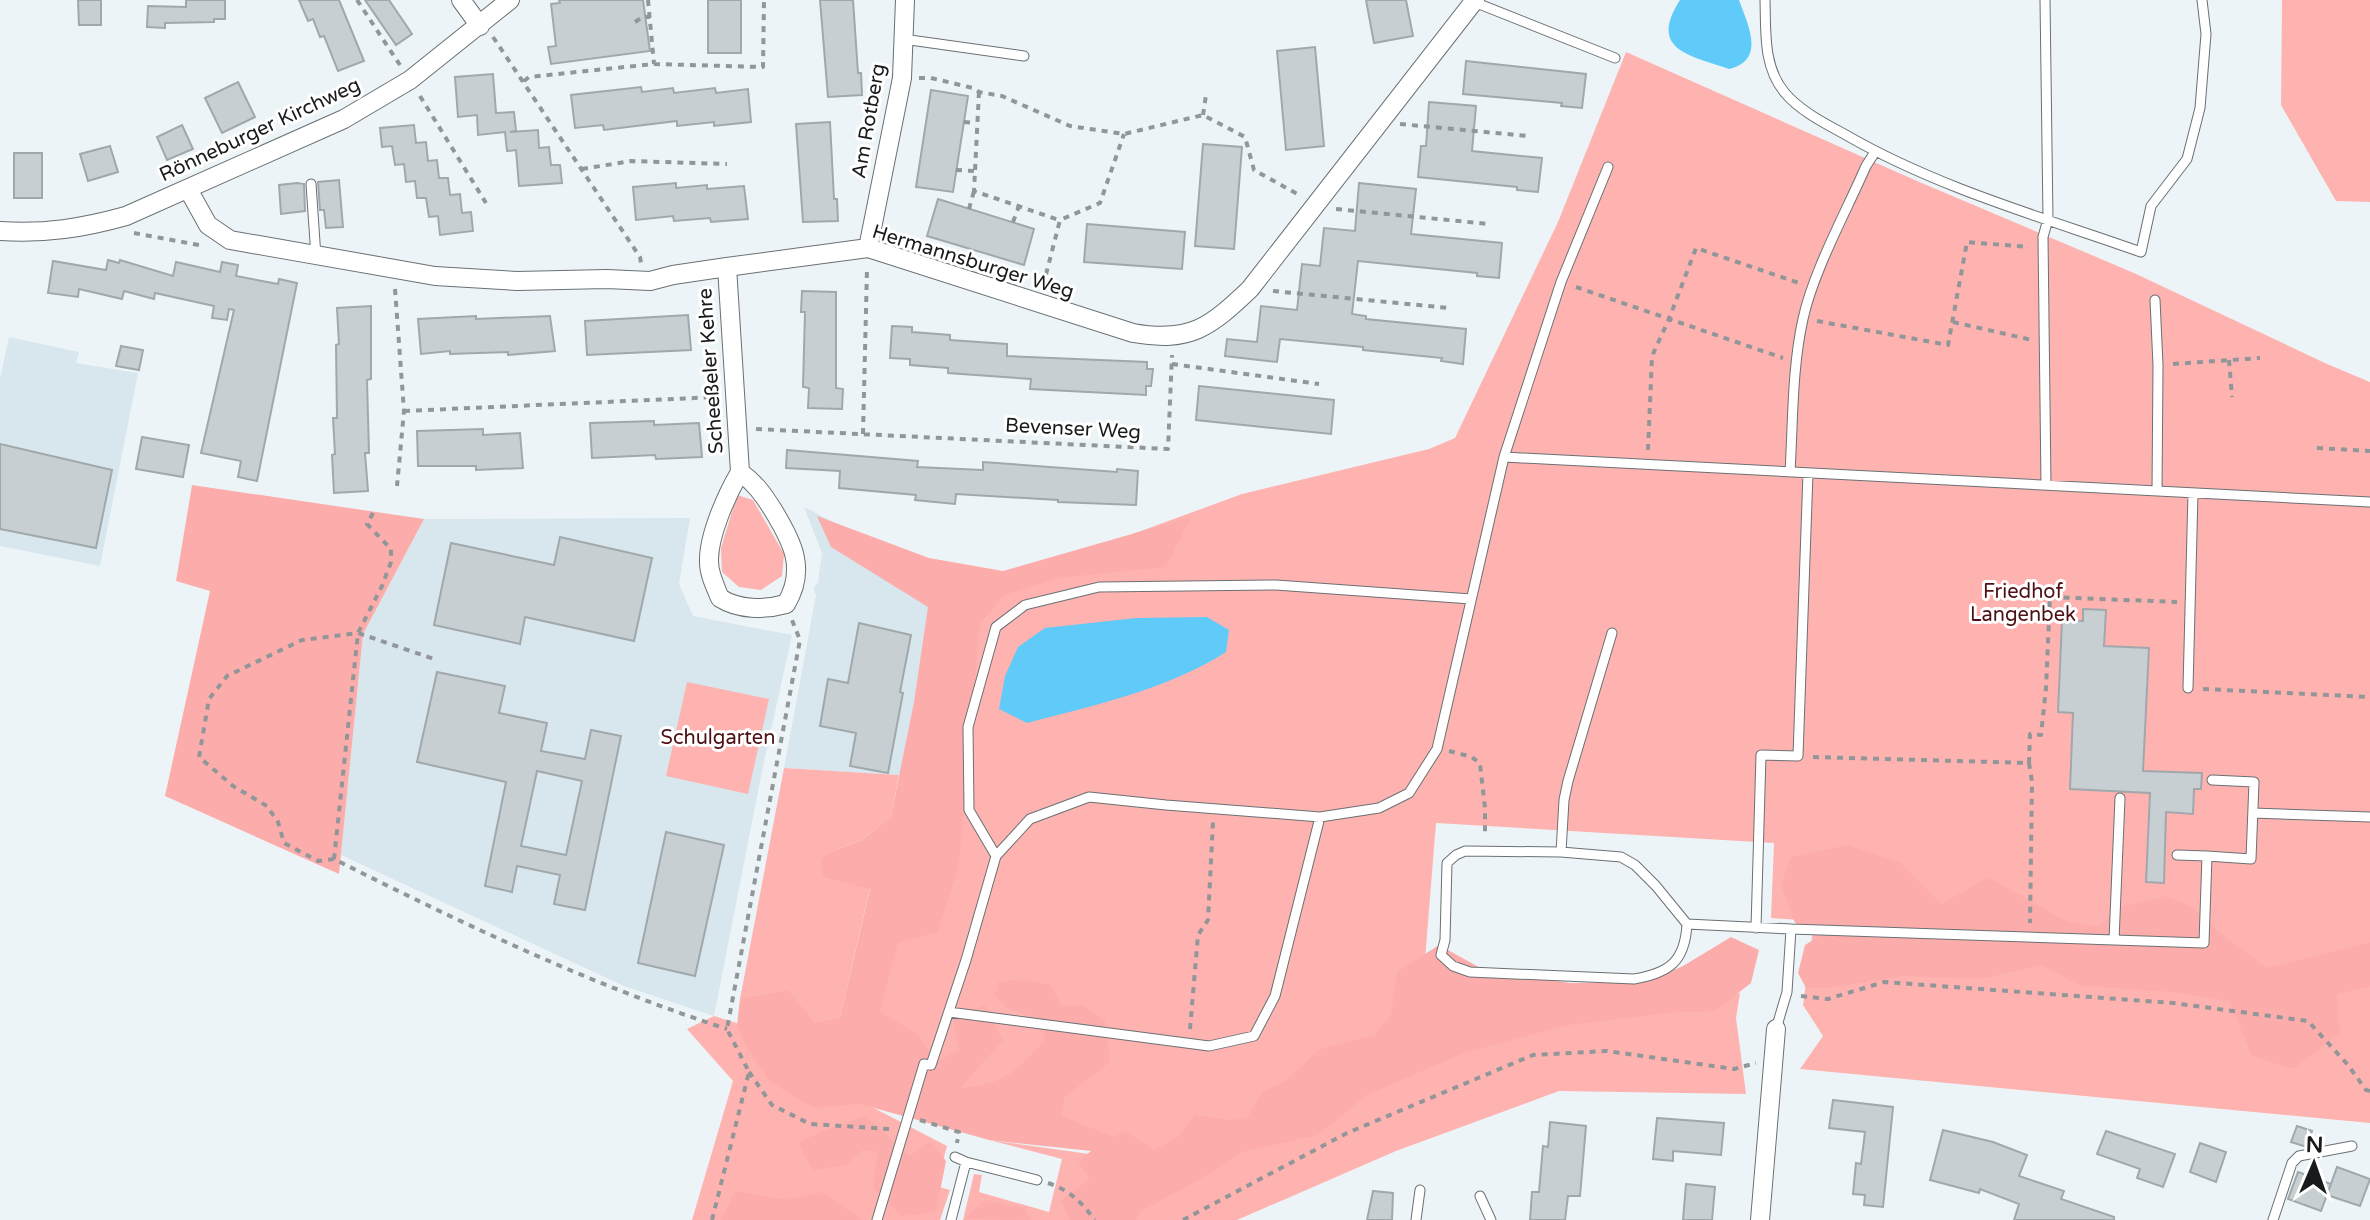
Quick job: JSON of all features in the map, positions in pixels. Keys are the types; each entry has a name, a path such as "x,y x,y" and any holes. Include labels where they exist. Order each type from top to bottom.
{"street":[{"path":"461,0 480,26"},
{"name":"Rönneburger Kirchweg","path":"0,231 55,232 97,225 147,208 344,119 410,80 510,0"},
{"name":"Am Rotberg","path":"868,248 902,78 905,0"},
{"name":"Hermannsburger Weg","path":"230,240 394,271 472,280 641,282 868,248 1133,333 1173,337 1214,321 1250,289 1474,1"},
{"path":"188,189 208,225 230,240"},
{"name":"Scheeßeler Kehre","path":"727,267 740,472 730,489 710,546 709,562 720,598 732,606 769,609 786,604 795,589 795,556 789,536 756,483 740,472"},
{"path":"1760,1220 1776,1029"}],"lane":[{"path":"1765,0 1766,54 1785,93 1824,123 1875,152 2022,213 2141,252 2151,206 2187,159 2200,108 2206,34 2202,0"},
{"path":"2045,0 2048,219 2043,237 2046,485"},
{"path":"1474,1 1615,58"},
{"path":"903,39 1024,56"},
{"path":"1790,472 1803,319 1812,288 1875,152"},
{"path":"877,1220 924,1064 931,1065 949,1012 996,856 1030,819 1089,797 1320,817 1379,808 1409,793 1437,749 1504,457 1561,282 1608,167"},
{"path":"311,184 316,257"},
{"path":"2155,300 2157,491"},
{"path":"1504,457 2370,502"},
{"path":"1756,928 1761,755 1798,756 1808,473"},
{"path":"2188,688 2193,493"},
{"path":"996,856 969,810 968,727 996,627 1025,605 1099,587 1173,586 1276,585 1471,599"},
{"path":"1561,852 1568,781 1612,633"},
{"path":"2177,855 2251,859 2254,782 2212,780"},
{"path":"2114,940 2120,798"},
{"path":"2253,813 2370,817"},
{"path":"949,1012 1209,1046 1254,1036 1275,996 1320,817"},
{"path":"1687,924 1683,951 1664,971 1634,979 1470,972 1453,966 1441,955 1445,940 1447,863 1465,851 1561,852 1621,857 1635,865 1656,886 1687,924 2204,943 2207,856"},
{"path":"1776,1029 1787,992 1791,929"},
{"path":"2273,1220 2292,1163 2299,1156 2352,1146"},
{"path":"955,1157 1037,1180"},
{"path":"951,1220 966,1162"},
{"path":"1416,1220 1420,1190"},
{"path":"1480,1196 1491,1220"}],"path":[{"path":"357,0 486,203"},
{"path":"648,0 654,64"},
{"path":"524,81 529,77 654,64 763,67 764,0"},
{"path":"635,22 650,17"},
{"path":"480,26 493,37 524,81 640,257 641,282"},
{"path":"902,78 931,78 973,88 1002,96 1070,126 1124,134 1203,115 1245,137 1254,170 1316,206 1489,224"},
{"path":"969,209 974,191 979,92"},
{"path":"1203,115 1206,95"},
{"path":"1384,118 1407,126 1528,136"},
{"path":"964,122 976,123"},
{"path":"974,191 1060,220 1100,203 1124,134"},
{"path":"582,169 631,161 727,164"},
{"path":"956,170 974,171"},
{"path":"1013,222 1019,206"},
{"path":"1038,304 1060,220"},
{"path":"97,225 204,246 230,240"},
{"path":"1803,319 1948,345 1967,242 2045,250"},
{"path":"863,434 868,248"},
{"path":"1648,464 1652,356 1696,248 1812,288"},
{"path":"394,271 404,411 397,486"},
{"path":"1561,282 1797,362"},
{"path":"1250,289 1449,308"},
{"path":"1953,322 2045,342"},
{"name":"Bevenser Weg","path":"737,428 1168,449 1173,337"},
{"path":"2158,365 2260,358"},
{"path":"2229,360 2232,397"},
{"path":"1172,364 1319,384"},
{"path":"404,411 735,396"},
{"path":"2317,448 2370,451"},
{"path":"334,859 358,633 391,562 391,549 367,524 373,513"},
{"path":"2030,937 2030,734 2041,735 2050,597 2190,603"},
{"path":"786,604 800,640 727,1029 749,1072 772,1105 810,1124 904,1132"},
{"path":"434,659 358,633 302,640 227,676 209,699 199,757 233,786 267,806 278,822 284,843 318,861 334,859 420,902 604,984 668,1010 727,1029"},
{"path":"2188,688 2370,697"},
{"path":"1437,749 1472,757 1480,764 1485,808 1484,851"},
{"path":"1798,756 2029,763"},
{"path":"1189,1043 1198,935 1208,920 1214,809"},
{"path":"1787,992 1828,999 1884,982 2173,1003 2308,1021 2370,1091"},
{"path":"1183,1220 1347,1133 1533,1055 1607,1051 1734,1069 1774,1057"},
{"path":"712,1220 749,1072"},
{"path":"909,1116 959,1132"},
{"path":"1037,1180 1063,1188 1081,1202 1095,1220"}],"shaded area":[{"path":"9,337 79,352 76,363 138,373 100,566 0,546 0,379"},
{"path":"192,485 424,519 363,634 339,874 165,796 210,591 176,581"},
{"path":"804,507 953,583 915,776 784,768 816,595 813,588 818,583 822,553"},
{"path":"817,516 929,558 1003,571 1191,517 1166,567 1058,578 1005,595 980,623 959,865 938,932 898,943 880,1011 918,1035 938,1061 959,1050 953,1017 985,1005 1003,1041 960,1088 988,1083 1008,1074 1045,1040 1042,1021 1006,1008 995,995 998,982 1021,979 1051,985 1061,1005 1084,1006 1105,1020 1110,1062 1065,1097 1061,1116 1114,1137 1125,1131 1154,1150 1178,1137 1195,1115 1229,1120 1247,1118 1263,1091 1284,1082 1320,1049 1375,1035 1391,1015 1397,972 1439,945 1484,970 1570,983 1646,982 1683,966 1731,937 1759,950 1751,983 1715,1011 1569,1025 1464,1053 1367,1095 1318,1135 1243,1152 1141,1211 1136,1220 1069,1220 1061,1200 1090,1179 1078,1162 1091,1151 989,1140 860,1104 814,1108 770,1082 747,1049 737,1025 740,999 788,990 814,1022 840,1017 870,889 823,878 821,859 862,840 891,816 914,702 928,607 831,547"},
{"path":"690,518 679,584 693,616 792,635 714,1016 624,986 341,855 363,634 424,519"},
{"path":"1847,845 1900,862 1942,904 1988,877 2068,922 2098,927 2121,907 2166,896 2191,906 2219,932 2267,968 2370,942 2370,987 2337,994 2340,1033 2293,1069 2252,1056 2229,1001 2174,992 2081,986 2041,965 1982,979 1903,976 1829,988 1806,988 1798,973 1805,945 1823,934 1795,923 1781,885 1791,857"},
{"path":"865,1115 909,1156 931,1141 946,1161 936,1212 902,1216 873,1188 877,1152 863,1150 847,1165 813,1170 798,1144"},
{"path":"735,1191 784,1199 823,1192 863,1220 721,1220"},
{"path":"985,1200 1025,1208 1031,1220 965,1219"}],"green space":[{"path":"2282,0 2370,0 2370,202 2336,201 2281,105"},
{"name":"Friedhof Langenbek","path":"1626,52 2134,273 2370,382 2370,1123 1800,1069 1823,1036 1803,1005 1814,921 1771,918 1774,843 1436,823 1417,1059 1540,1016 1740,993 1736,1018 1746,1094 1559,1091 1396,1151 1237,1220 963,1220 974,1174 982,1175 979,1192 1049,1212 1062,1159 989,1140 1175,1166 845,1093 947,1146 936,1186 950,1190 940,1220 692,1220 733,1081 687,1029 714,1016 746,1026 842,1091 966,595 1242,494 1429,449 1455,438 1558,222"},
{"path":"737,495 753,500 784,554 782,576 761,590 739,587 722,572 721,548"},
{"name":"Schulgarten","path":"687,682 769,699 748,794 666,776"},
{"path":"784,768 899,775 891,816 862,840 838,849 823,878 870,888 840,1017 814,1022 740,999"}],"water":[{"path":"1680,0 1739,0 1751,40 1748,58 1729,69 1678,48 1671,40 1669,30 1671,17"},
{"path":"1207,617 1229,630 1226,652 1180,676 1130,695 1027,723 999,709 1005,676 1018,647 1045,628 1136,618"}],"building":[{"path":"78,0 101,0 101,25 79,25"},
{"path":"186,0 225,0 225,19 165,23 165,28 147,27 148,6 186,7"},
{"path":"299,0 339,0 364,61 338,71 324,36 320,37 313,19 308,21"},
{"path":"365,0 389,0 412,34 396,45"},
{"path":"559,0 643,0 650,51 551,64 548,47 556,46 551,4 560,3"},
{"path":"708,0 741,0 741,53 708,53"},
{"path":"820,0 853,0 862,95 828,97"},
{"path":"1366,0 1406,0 1413,36 1374,43"},
{"path":"1315,47 1324,146 1286,150 1277,51"},
{"path":"1466,61 1586,74 1582,108 1561,106 1562,103 1463,94"},
{"path":"493,74 496,113 514,112 516,131 510,132 538,130 539,148 549,147 551,165 560,165 562,183 519,186 516,150 507,151 505,132 478,135 477,115 458,117 455,77"},
{"path":"238,82 255,117 222,133 205,98"},
{"path":"641,87 642,92 673,88 674,93 715,88 716,93 748,89 751,122 677,126 677,121 604,130 603,125 575,128 571,95"},
{"path":"931,90 968,96 953,192 916,187"},
{"path":"1429,102 1476,106 1472,151 1542,158 1538,192 1418,177 1421,146 1426,146"},
{"path":"830,122 838,221 803,222 796,124"},
{"path":"182,125 193,149 167,160 157,137"},
{"path":"414,125 416,143 426,142 428,161 437,160 439,178 448,178 450,195 460,194 462,213 471,212 473,231 440,235 438,216 429,217 426,198 417,198 415,181 406,182 404,164 395,165 392,146 382,147 380,128"},
{"path":"1203,144 1242,147 1234,249 1195,246"},
{"path":"110,146 118,172 88,181 80,154"},
{"path":"14,153 42,153 42,198 14,198"},
{"path":"339,180 343,227 326,228 324,210 320,210 318,182"},
{"path":"676,183 676,188 744,186 748,219 674,221 673,216 636,220 633,187"},
{"path":"1359,183 1416,189 1411,234 1502,243 1499,278 1358,261 1352,314 1366,316 1366,319 1466,329 1463,364 1441,361 1442,358 1363,350 1363,347 1280,339 1277,362 1225,356 1227,339 1257,342 1261,306 1297,310 1302,264 1320,266 1324,228 1355,231"},
{"path":"304,184 305,211 281,214 279,185"},
{"path":"938,199 1034,229 1024,265 927,236"},
{"path":"1087,224 1185,232 1182,269 1084,262"},
{"path":"108,260 119,263 120,260 173,276 176,262 220,272 222,262 238,265 236,276 278,284 279,279 297,283 257,481 238,477 241,461 201,453 234,310 229,309 227,320 212,318 214,306 155,293 154,299 124,291 122,299 79,289 78,297 48,293 53,261 106,270"},
{"path":"802,291 836,292 836,388 843,389 842,409 808,408 809,388 803,387 805,312 801,312"},
{"path":"371,306 371,379 367,380 369,453 365,453 368,491 334,493 332,455 335,454 333,418 337,418 337,308"},
{"path":"688,315 691,350 587,355 585,321"},
{"path":"476,316 476,319 550,316 555,351 508,355 508,352 450,354 450,351 421,354 418,319"},
{"path":"892,326 912,327 912,332 950,335 950,340 1007,344 1007,356 1147,362 1147,369 1153,369 1151,386 1146,386 1146,395 1030,389 1031,379 948,373 948,368 910,365 910,359 890,358"},
{"path":"121,346 143,350 139,370 116,366"},
{"path":"1199,386 1334,400 1331,434 1196,420"},
{"path":"654,421 654,425 699,423 702,457 656,459 655,455 592,458 590,423"},
{"path":"483,429 483,435 520,433 523,468 476,470 476,466 418,466 417,431"},
{"path":"142,437 189,445 183,477 136,469"},
{"path":"0,444 112,470 96,548 0,529"},
{"path":"787,450 918,461 917,467 983,470 983,462 1138,471 1136,505 956,494 955,504 915,500 916,495 839,488 840,471 786,468"},
{"path":"560,537 652,558 634,641 525,617 520,644 434,625 451,543 554,565"},
{"path":"2083,609 2106,610 2104,646 2149,648 2143,771 2202,773 2201,789 2194,789 2193,814 2166,812 2164,883 2146,882 2150,793 2070,789 2073,713 2058,712 2062,620 2083,621"},
{"path":"859,623 911,635 888,773 850,766 856,733 820,726 828,679 848,683"},
{"path":"437,672 505,686 499,713 547,723 541,751 585,759 591,730 621,736 585,910 554,904 560,875 517,866 512,892 485,886 506,782 417,762","holes":["537,771 582,781 566,855 521,846"]},
{"path":"666,832 724,845 695,976 638,963"},
{"path":"1833,1100 1893,1107 1883,1207 1864,1205 1865,1195 1853,1194 1856,1163 1861,1164 1865,1132 1829,1128"},
{"path":"1657,1118 1724,1123 1721,1155 1673,1151 1673,1161 1653,1159"},
{"path":"1550,1122 1586,1126 1580,1196 1568,1196 1565,1220 1530,1220 1532,1192 1539,1192 1543,1146 1548,1147"},
{"path":"2297,1126 2312,1131 2307,1147 2291,1142"},
{"path":"1943,1130 1993,1142 2027,1155 2019,1176 2064,1191 2061,1199 2114,1217 2114,1220 2014,1220 2019,1204 1980,1189 1979,1193 1930,1180"},
{"path":"2106,1131 2175,1154 2163,1187 2137,1178 2140,1169 2097,1154"},
{"path":"2200,1143 2226,1152 2216,1182 2190,1172"},
{"path":"2337,1167 2370,1179 2360,1206 2327,1195"},
{"path":"2298,1172 2331,1184 2321,1211 2288,1199"},
{"path":"1686,1184 1715,1187 1712,1220 1683,1220"},
{"path":"1373,1191 1393,1193 1392,1220 1367,1220"}]}
